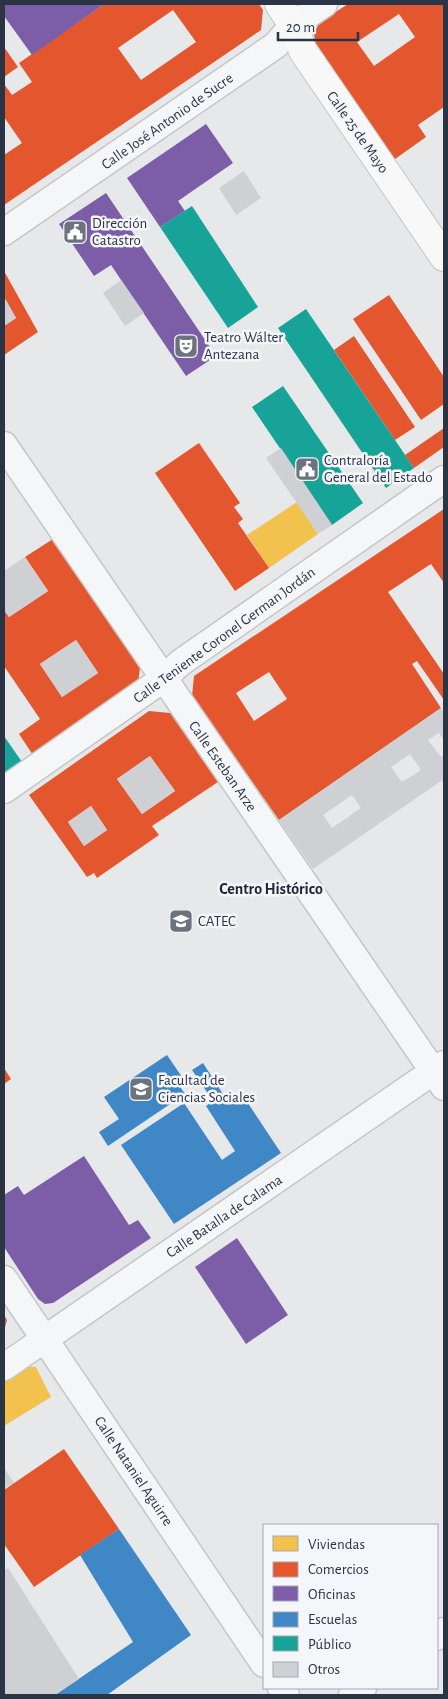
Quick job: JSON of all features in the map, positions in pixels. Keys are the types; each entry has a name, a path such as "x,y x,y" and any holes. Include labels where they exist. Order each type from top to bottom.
{"main road":[{"name":"Calle 25 de Mayo","path":"286,14 303,51 444,256"}],"street":[{"name":"Calle José Antonio de Sucre","path":"4,232 276,45 286,14 324,4"},
{"name":"Calle Esteban Arze","path":"4,445 163,680 441,1074"},
{"name":"Calle Teniente Coronel German Jordán","path":"4,790 163,680 180,663 444,479"},
{"name":"Calle Batalla de Calama","path":"4,1367 441,1074"},
{"name":"Calle Nataniel Aguirre","path":"4,1279 263,1663"}],"building: Viviendas":[{"path":"297,502 318,534 269,568 247,535"},
{"path":"14,1366 36,1367 51,1397 4,1426 4,1373"}],"building: Comercios":[{"path":"104,4 259,4 263,10 261,30 4,205 4,155 22,143 4,117 4,84 12,95 32,82 19,63","holes":["173,10 196,42 141,80 118,48"]},
{"path":"348,4 444,4 444,107 418,125 426,137 395,159 315,42 314,33 320,22","holes":["399,14 415,37 374,66 357,42"]},
{"path":"4,47 18,67 4,77"},
{"path":"4,271 38,332 4,355 4,326 16,318 4,297"},
{"path":"389,295 444,377 444,404 421,420 353,319"},
{"path":"354,336 415,427 395,440 334,350"},
{"path":"444,428 444,447 414,468 405,455"},
{"path":"199,443 240,503 234,507 243,519 238,523 269,568 235,591 155,473"},
{"path":"444,509 444,583 431,564 388,592 444,674 444,700 417,661 412,664 441,708 279,820 192,696 194,676","holes":["269,672 287,699 254,721 236,693"]},
{"path":"53,539 140,668 138,683 33,755 19,734 40,719 4,666 4,610 9,617 48,591 25,557","holes":["76,640 98,673 62,697 40,664"]},
{"path":"149,711 170,713 218,782 152,826 159,835 97,878 94,873 87,877 29,795","holes":["150,756 175,791 142,814 117,779","91,806 107,830 84,846 68,822"]},
{"path":"4,1068 11,1079 4,1084"},
{"path":"4,1315 7,1320 4,1331"},
{"path":"64,1449 119,1529 34,1587 4,1544 4,1490"}],"building: Oficinas":[{"path":"4,4 104,4 32,55 4,16"},
{"path":"206,124 233,163 178,201 185,211 160,227 127,178"},
{"path":"106,193 216,356 186,376 111,265 94,276 59,224"},
{"path":"84,1156 129,1225 138,1220 151,1238 53,1303 45,1304 38,1299 4,1247 4,1195 18,1186 24,1195"},
{"path":"237,1238 288,1315 246,1344 195,1267"}],"building: Escuelas":[{"path":"167,1055 182,1077 176,1081 185,1094 108,1146 99,1132 119,1119 104,1097"},
{"path":"203,1063 228,1102 242,1094 281,1153 174,1224 121,1145 184,1103 222,1160 235,1151 206,1106 213,1101 192,1070"},
{"path":"119,1529 191,1635 107,1695 55,1695 133,1642 80,1555"}],"building: Público":[{"path":"192,206 258,307 228,328 160,227"},
{"path":"306,309 414,468 386,488 278,328"},
{"path":"283,386 363,503 332,525 252,407"},
{"path":"4,736 22,762 4,775"}],"building: Otros":[{"path":"244,171 261,198 236,215 219,188"},
{"path":"121,280 144,313 125,326 103,293"},
{"path":"4,297 16,318 4,326"},
{"path":"281,448 332,525 318,534 266,458"},
{"path":"25,557 48,591 9,617 4,610 4,571"},
{"path":"76,640 98,673 62,697 40,664"},
{"path":"441,708 444,713 444,740 439,733 428,740 441,757 444,755 444,779 313,869 279,820","holes":["410,754 421,770 402,782 391,767","352,795 361,808 332,828 323,815"]},
{"path":"150,756 175,791 142,814 117,779"},
{"path":"91,806 107,830 84,846 68,822"},
{"path":"4,1468 14,1483 4,1488"},
{"path":"8,1568 79,1679 55,1695 4,1695 4,1571"}],"place":[{"name":"Dirección Catastro","path":"75,232"},
{"name":"Teatro Wálter Antezana","path":"186,346"},
{"name":"Contraloría General del Estado","path":"307,469"},
{"name":"CATEC","path":"181,921"},
{"name":"Facultad de Ciencias Sociales","path":"141,1089"}],"district":[{"name":"Centro Histórico","path":"271,888"}]}
